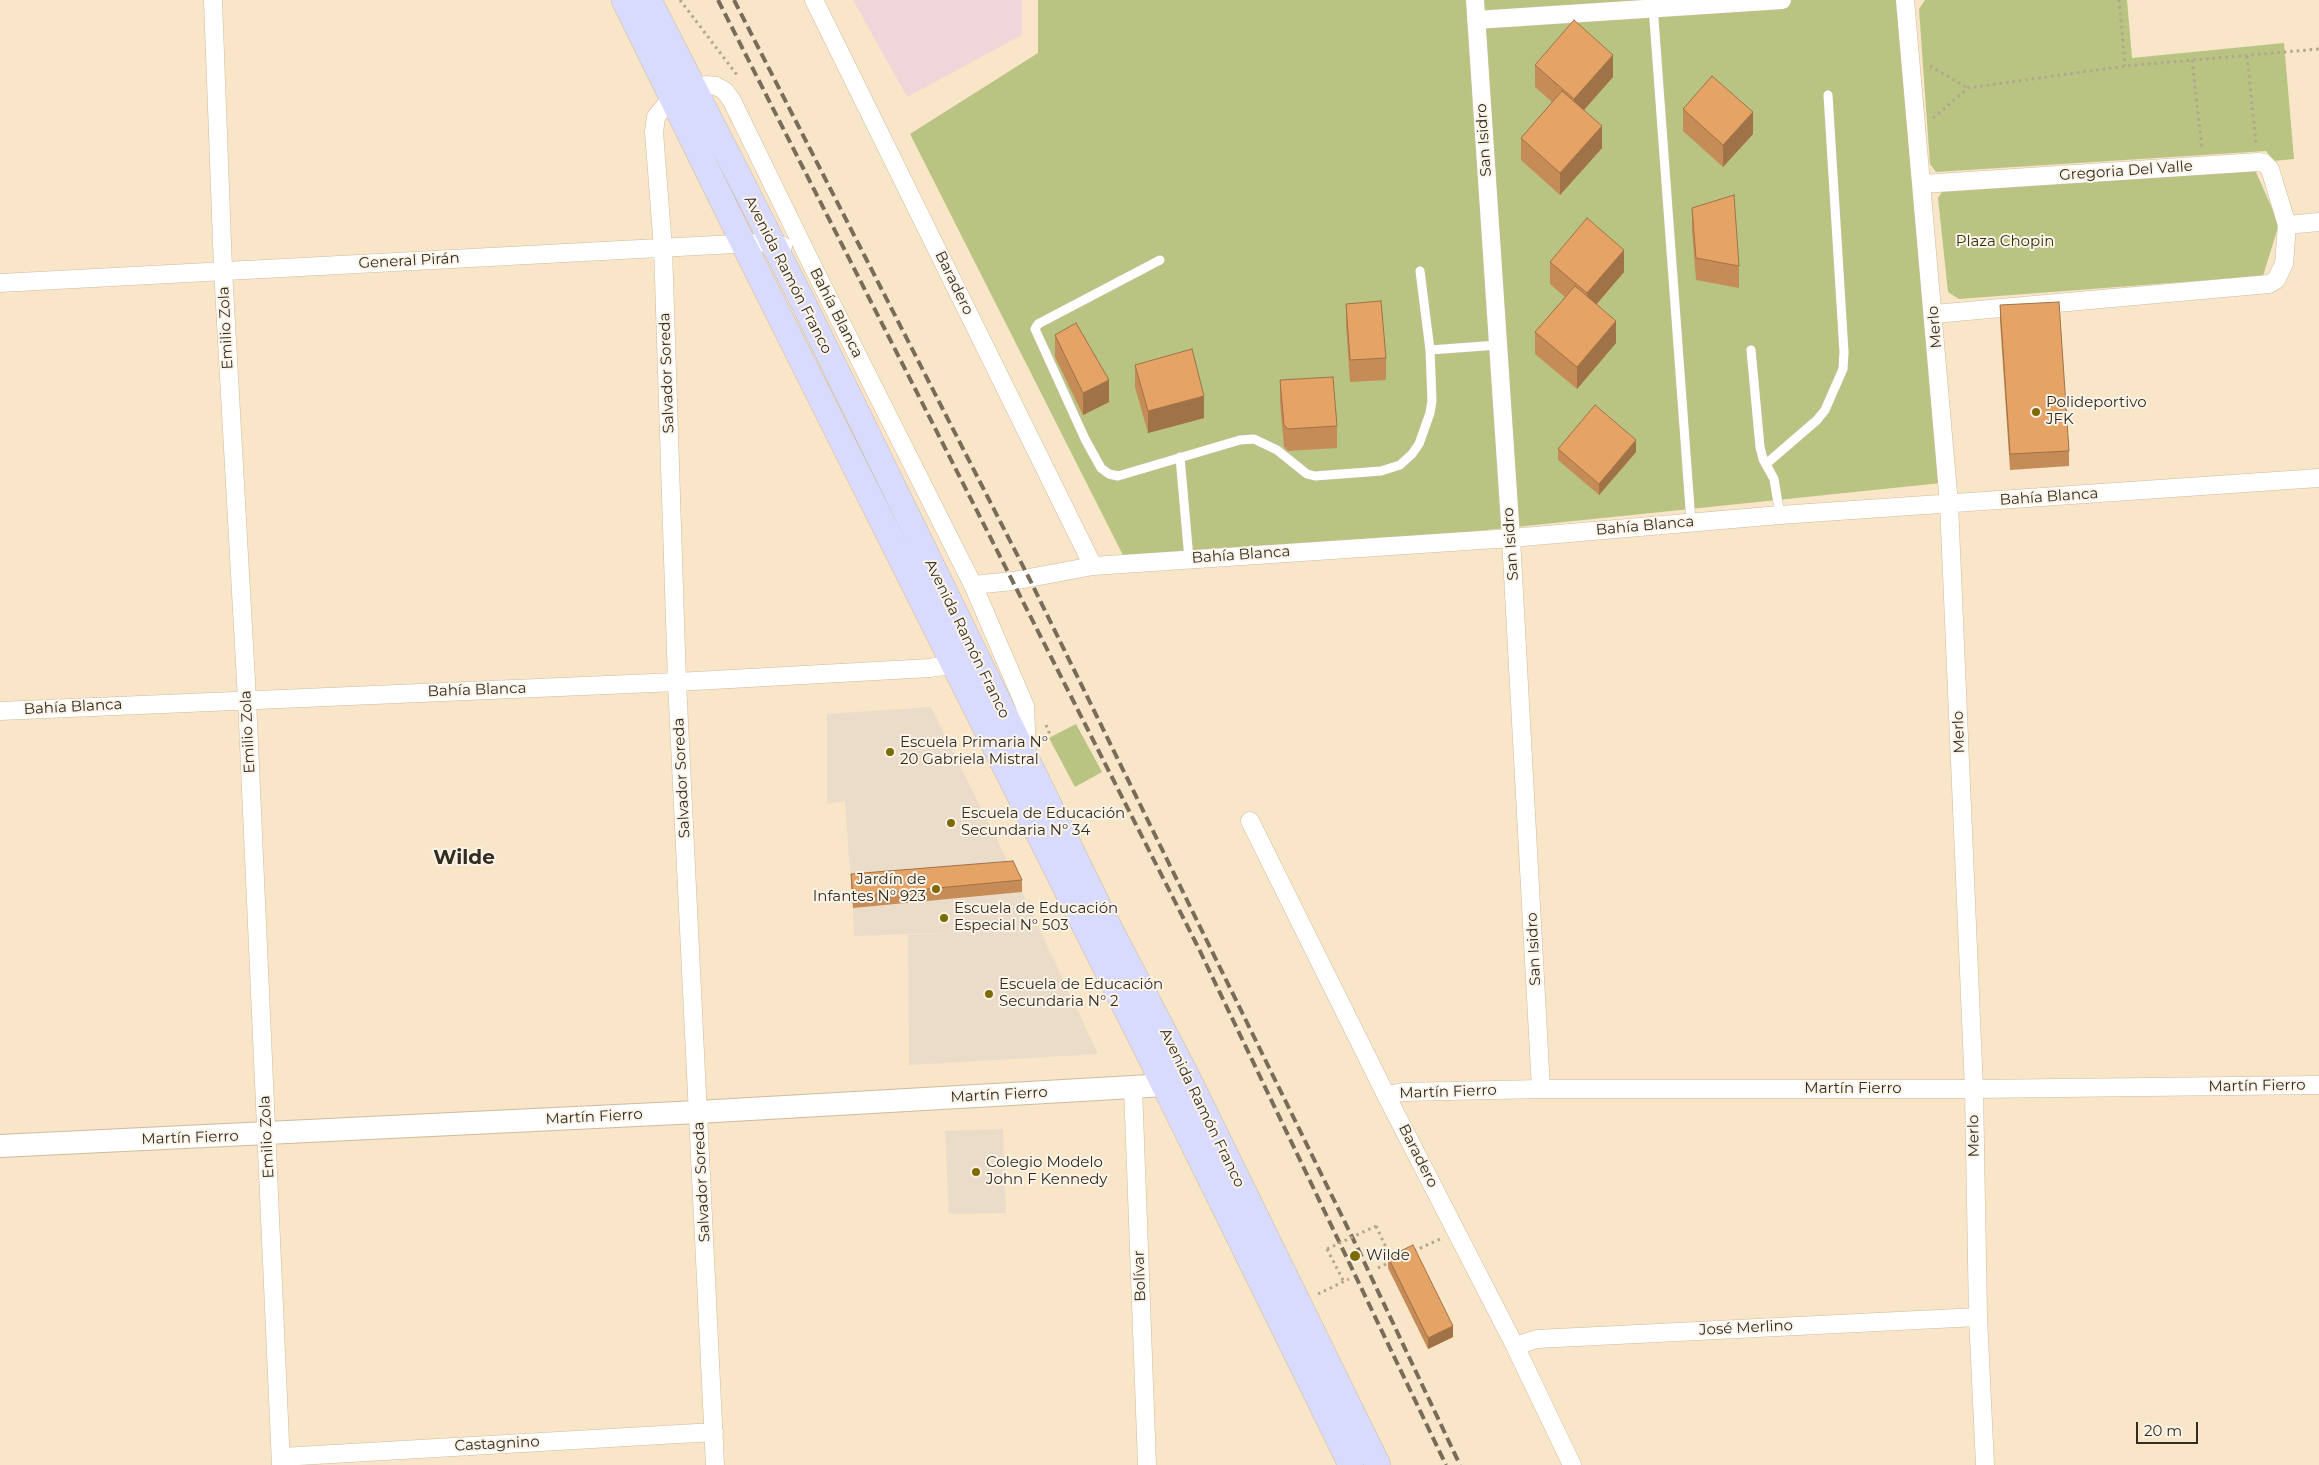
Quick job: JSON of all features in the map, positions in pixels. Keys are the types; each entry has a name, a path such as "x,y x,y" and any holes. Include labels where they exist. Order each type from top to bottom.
{"main road":[{"name":"Avenida Ramón Franco","path":"624,0 683,92 772,242 1105,920 1351,1465"},
{"name":"Avenida Ramón Franco","path":"649,0 683,92 744,245 954,664 1176,1080 1378,1465"}],"street":[{"name":"Emilio Zola","path":"212,0 223,269 246,699 281,1461"},
{"name":"Baradero","path":"814,0 1093,566"},
{"name":"San Isidro","path":"1475,0 1511,538 1541,1089"},
{"path":"1476,20 1653,5 1782,0"},
{"name":"Merlo","path":"1905,0 1950,504 1974,1089 1978,1317 1985,1465"},
{"name":"Bahía Blanca","path":"683,92 706,85 716,86 725,91 732,101 973,585 1025,706 1027,762"},
{"name":"Salvador Soreda","path":"683,92 656,117 654,132 663,248 677,682 715,1465"},
{"path":"1934,314 2269,284 2276,280 2284,264 2287,225 2270,169 2264,163 2258,162"},
{"name":"Gregoria Del Valle","path":"1922,184 2258,162"},
{"path":"2287,225 2319,222"},
{"name":"General Pirán","path":"0,283 223,269 744,245 772,242"},
{"path":"772,242 796,253 812,265"},
{"name":"Bahía Blanca","path":"973,585 1013,581 1093,566 1511,538 1780,515 2319,478"},
{"name":"Bahía Blanca","path":"0,711 677,682 930,668 954,664"},
{"name":"Baradero","path":"1250,821 1386,1096 1515,1346 1572,1465"},
{"name":"Martín Fierro","path":"0,1146 698,1112 1133,1087 1176,1080"},
{"name":"Martín Fierro","path":"1386,1096 1403,1092 1541,1089 1974,1089 2319,1085"},
{"name":"Bolívar","path":"1133,1087 1147,1465"},
{"name":"José Merlino","path":"1515,1346 1537,1339 1978,1317"},
{"name":"Castagnino","path":"281,1461 714,1432"}],"lane":[{"path":"1653,5 1691,522"},
{"path":"1766,464 1817,420 1833,395 1843,369 1844,352 1828,95"},
{"path":"1160,260 1038,324 1035,329 1085,439 1102,468 1109,474 1118,476 1240,440 1254,439 1277,450 1307,474 1315,476 1381,471 1400,465 1412,454 1419,444 1430,413 1432,401 1430,350 1420,271"},
{"path":"1430,350 1498,345"},
{"path":"1751,350 1760,447 1774,479 1780,515"},
{"path":"1180,458 1189,559"}],"path":[{"path":"2119,0 2125,66"},
{"path":"1917,132 1968,88 2125,66 2319,49"},
{"path":"1909,55 1968,88"},
{"path":"2247,56 2258,162"},
{"path":"2192,60 2204,166"},
{"path":"1349,1279 1344,1282 1327,1249 1376,1226 1392,1261"},
{"path":"1408,1254 1456,1231"},
{"path":"1378,1268 1400,1257"}],"shaded area":[{"path":"853,0 1022,0 1022,35 907,97"},
{"name":"Escuela Primaria N° 20 Gabriela Mistral","path":"931,707 1013,872 851,886 845,801 827,804 827,714"},
{"name":"Escuela de Educación Secundaria N° 2","path":"1022,892 1098,1054 909,1065 908,935 965,932 854,936 853,908"},
{"name":"Colegio Modelo John F Kennedy","path":"1003,1129 1006,1213 949,1214 945,1131"}],"green space":[{"path":"1038,0 1911,0 1951,482 1129,567 910,134 1038,53"},
{"path":"1925,0 2127,0 2132,58 2284,43 2294,159 2273,161 2266,151 1936,172 1930,164 1919,9"},
{"name":"Plaza Chopin","path":"2255,170 2279,224 2263,276 1959,299 1948,292 1938,198 1942,192"},
{"path":"1076,724 1102,772 1075,787 1049,738"}],"building":[{"path":"1574,20 1613,55 1574,99 1535,65"},
{"path":"1712,76 1753,112 1723,145 1683,109"},
{"path":"1562,91 1602,126 1560,173 1521,138"},
{"path":"1734,195 1739,266 1696,258 1692,208"},
{"path":"1587,218 1624,250 1587,293 1550,262"},
{"path":"1575,286 1616,321 1577,367 1535,332"},
{"path":"1381,301 1386,358 1350,360 1346,304"},
{"name":"Polideportivo JFK","path":"2059,302 2069,451 2010,454 2000,305"},
{"path":"1076,323 1109,380 1083,393 1055,335"},
{"path":"1192,349 1204,396 1148,411 1135,365"},
{"path":"1333,377 1337,426 1288,429 1284,425 1280,380"},
{"path":"1595,405 1636,440 1599,484 1558,449"},
{"path":"1013,861 1022,880 853,896 851,874"},
{"path":"1413,1245 1453,1326 1428,1338 1388,1257"}],"railway":[{"path":"718,0 1198,947 1446,1465"},
{"path":"734,0 1029,578 1358,1249 1460,1465"}],"place":[{"name":"Polideportivo JFK","path":"2036,412"},
{"name":"Escuela Primaria N° 20 Gabriela Mistral","path":"890,752"},
{"name":"Escuela de Educación Secundaria N° 34","path":"951,823"},
{"name":"Jardín de Infantes N° 923","path":"936,889"},
{"name":"Escuela de Educación Especial N° 503","path":"944,918"},
{"name":"Escuela de Educación Secundaria N° 2","path":"989,994"},
{"name":"Colegio Modelo John F Kennedy","path":"976,1172"},
{"name":"Wilde","path":"1355,1256"}],"district":[{"name":"Wilde","path":"464,858"}]}
